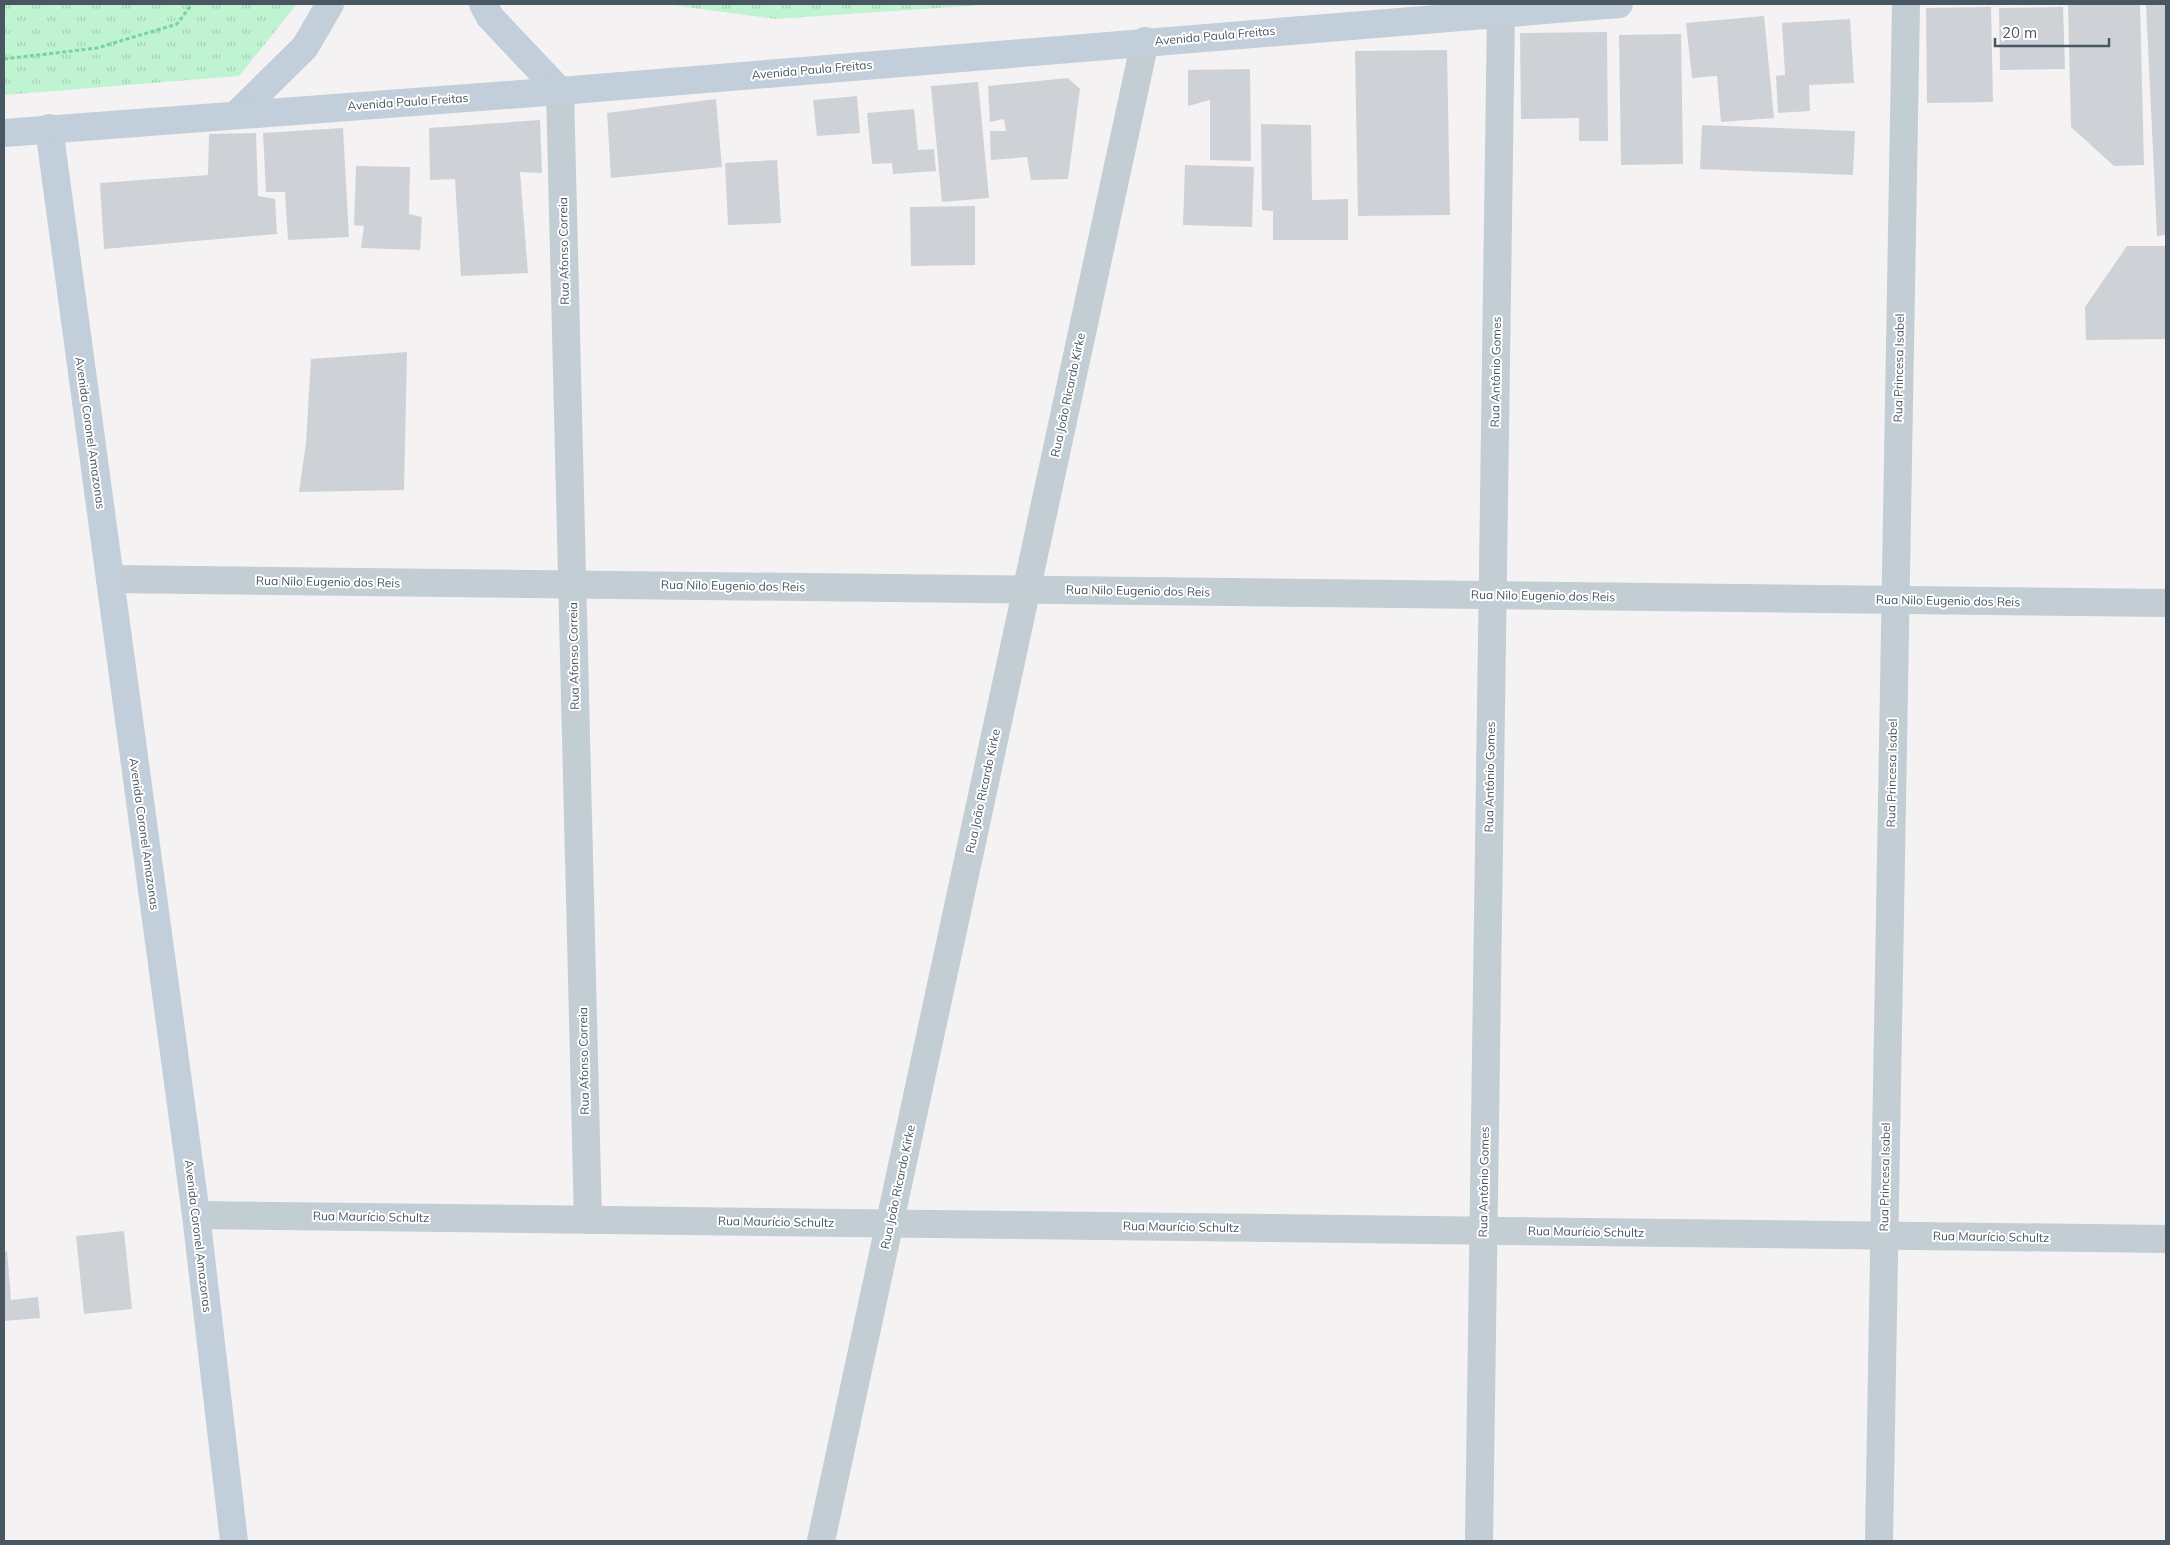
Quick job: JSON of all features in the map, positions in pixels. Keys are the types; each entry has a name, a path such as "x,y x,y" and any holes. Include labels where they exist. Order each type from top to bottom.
{"main road":[{"path":"237,114 305,47 330,4"},
{"path":"483,4 490,17 560,91"},
{"name":"Avenida Paula Freitas","path":"4,133 49,128 560,91 1619,4"},
{"name":"Avenida Coronel Amazonas","path":"49,128 196,1215 234,1541"}],"street":[{"name":"Rua Princesa Isabel","path":"1878,1541 1906,4"},
{"name":"Rua Antônio Gomes","path":"1479,1541 1501,14"},
{"name":"Rua João Ricardo Kirke","path":"821,1541 1145,42"},
{"name":"Rua Afonso Correia","path":"560,91 588,1220"},
{"name":"Rua Nilo Eugenio dos Reis","path":"110,579 2166,603"},
{"name":"Rua Maurício Schultz","path":"196,1215 2166,1240"}],"path":[{"path":"4,59 97,48 177,24 192,4"}],"green space":[{"path":"4,4 297,4 239,76 4,95"},
{"path":"664,4 996,4 776,19"}],"building":[{"path":"2068,4 2140,4 2144,165 2114,166 2071,127"},
{"path":"2146,4 2166,4 2166,235 2157,236"},
{"path":"1991,7 1993,102 1927,103 1926,8"},
{"path":"2063,7 2065,69 2000,70 1999,8"},
{"path":"1764,16 1774,118 1721,122 1717,76 1692,78 1686,23"},
{"path":"1850,19 1854,83 1809,85 1810,111 1778,113 1776,76 1785,75 1782,23"},
{"path":"1607,32 1608,141 1579,141 1579,118 1521,119 1520,33"},
{"path":"1681,34 1683,164 1621,165 1619,35"},
{"path":"1447,50 1450,215 1358,216 1355,51"},
{"path":"1250,69 1251,161 1210,160 1210,100 1188,106 1188,70"},
{"path":"1068,78 1080,89 1068,179 1031,180 1027,157 991,160 990,131 1006,131 1004,119 990,122 988,86"},
{"path":"978,82 989,198 942,202 931,86"},
{"path":"857,96 860,133 817,136 813,100"},
{"path":"716,99 722,167 611,178 607,113"},
{"path":"914,109 918,150 934,149 936,171 893,174 892,163 872,164 867,113"},
{"path":"540,120 542,173 520,172 528,273 461,276 455,179 430,180 429,128"},
{"path":"1261,124 1311,125 1312,200 1348,199 1348,240 1273,240 1273,211 1262,210"},
{"path":"1702,125 1855,131 1853,175 1700,169"},
{"path":"343,128 349,237 288,240 285,192 266,192 263,133"},
{"path":"256,133 258,196 275,199 277,234 104,249 100,183 208,175 209,134"},
{"path":"777,160 781,223 728,225 725,163"},
{"path":"1185,165 1254,167 1252,227 1183,225"},
{"path":"356,166 410,167 409,214 422,217 420,250 361,248 364,226 354,225"},
{"path":"975,206 975,265 911,266 910,207"},
{"path":"2127,246 2166,246 2166,339 2086,340 2085,307"},
{"path":"407,352 404,490 299,492 306,442 311,359"},
{"path":"124,1231 132,1309 84,1314 76,1236"},
{"path":"7,1251 11,1300 38,1297 40,1318 4,1321 4,1252"}]}
